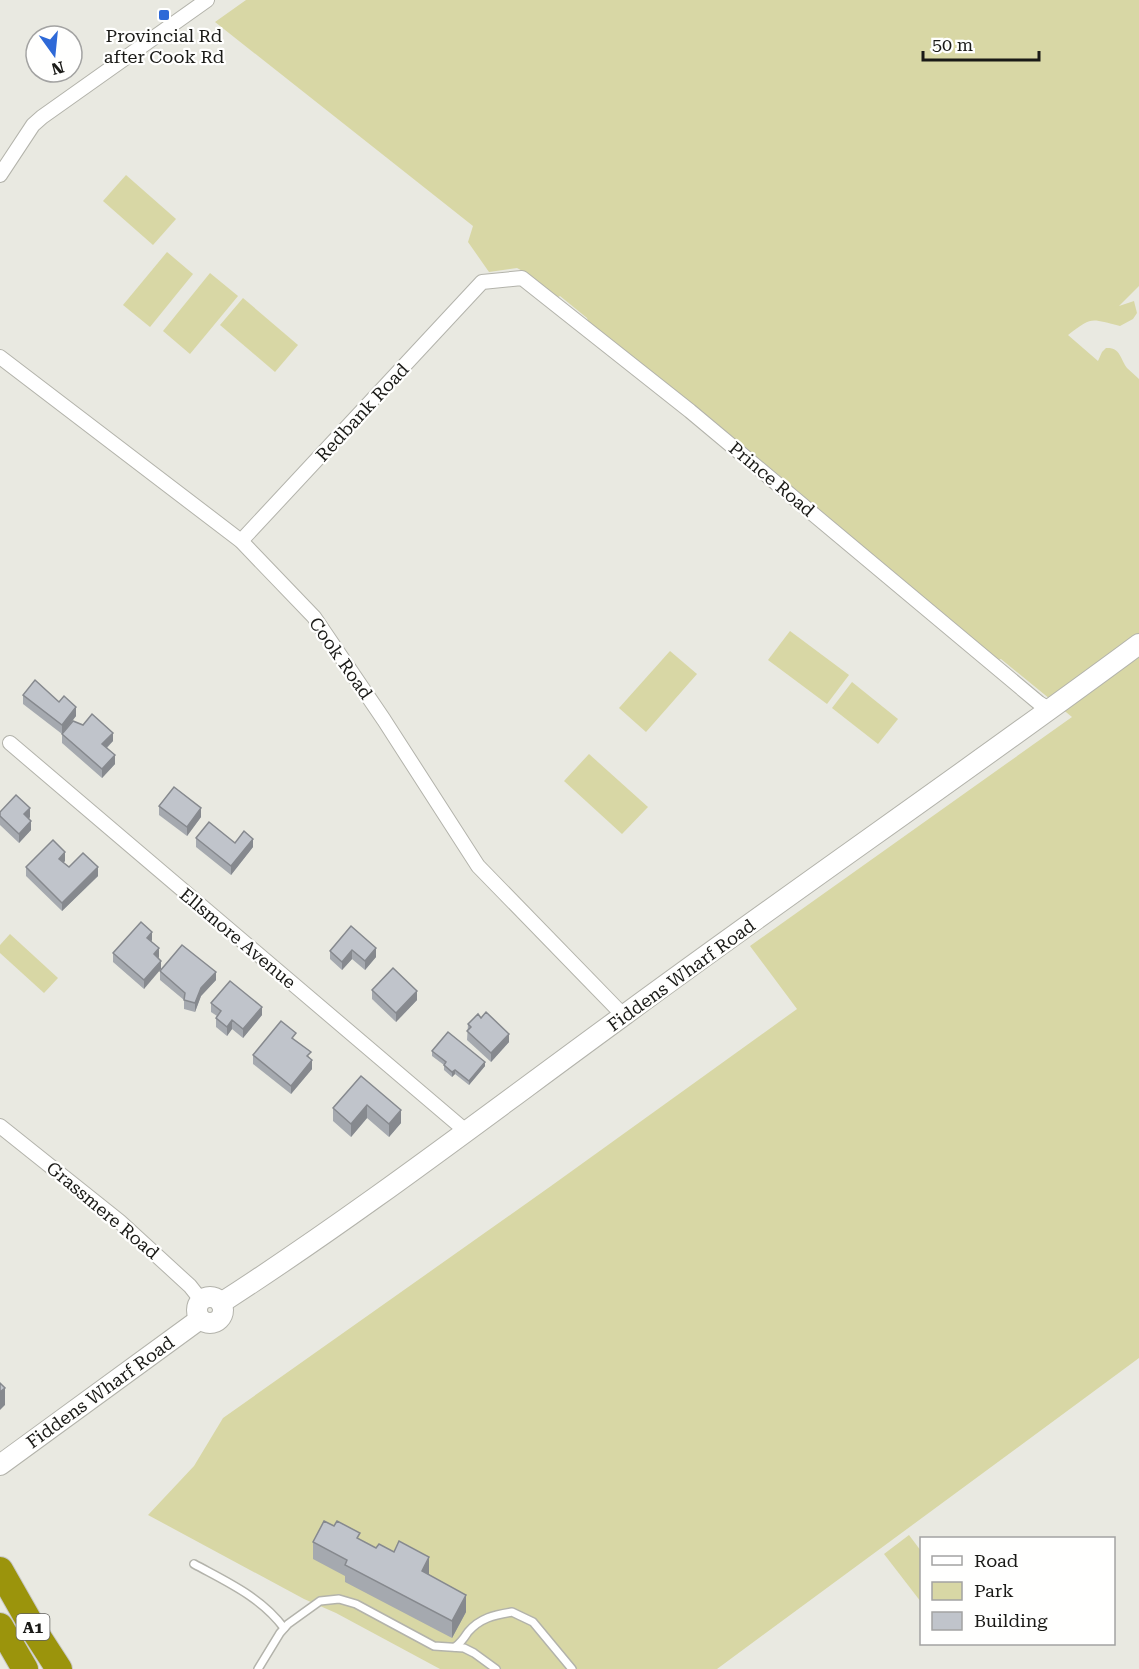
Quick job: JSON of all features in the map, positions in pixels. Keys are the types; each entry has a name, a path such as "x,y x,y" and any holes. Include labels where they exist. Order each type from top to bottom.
{"highway":[{"name":"A1","path":"0,1570 59,1669"},
{"name":"A1","path":"0,1626 25,1669"}],"street":[{"path":"0,175 33,124 207,0"},
{"name":"Prince Road","path":"482,282 522,278 690,411 1050,710"},
{"name":"Redbank Road","path":"242,541 482,282"},
{"name":"Cook Road","path":"0,357 242,541 314,617 384,720 478,866 623,1015"},
{"name":"Fiddens Wharf Road","path":"0,1465 200,1309 212,1297 221,1303 292,1257 623,1015 1139,644"},
{"name":"Ellsmore Avenue","path":"10,743 466,1132"},
{"name":"Grassmere Road","path":"0,1126 119,1221 183,1279 200,1309"}],"lane":[{"path":"194,1564 261,1603 284,1628"},
{"path":"258,1669 284,1628 293,1619 320,1601 339,1599 346,1599 434,1646 464,1648 496,1669"},
{"path":"455,1647 483,1619 512,1612 532,1622 572,1669"}],"green space":[{"path":"246,0 1139,0 1139,286 1119,306 1134,301 1137,313 1133,319 1120,326 1092,321 1068,335 1098,361 1106,348 1114,349 1127,368 1139,379 1139,1358 717,1669 440,1669 148,1515 194,1466 223,1418 797,1009 750,946 1072,717 1001,659 996,661 591,330 587,318 560,296 551,301 530,275 517,268 489,272 468,242 473,226 215,22"},
{"path":"126,175 176,219 153,245 103,201"},
{"path":"167,252 193,274 150,327 123,305"},
{"path":"210,273 238,296 190,354 163,331"},
{"path":"243,298 298,345 275,372 220,325"},
{"path":"790,631 849,675 827,704 768,660"},
{"path":"670,651 697,674 646,732 619,708"},
{"path":"852,682 898,719 878,744 832,708"},
{"path":"589,754 648,807 622,834 564,781"},
{"path":"10,934 58,978 44,993 0,953 0,945"},
{"path":"909,1535 920,1550 920,1601 884,1554"}],"building":[{"path":"35,680 59,702 64,696 76,707 62,725 23,695"},
{"path":"92,714 113,733 102,744 115,755 102,769 62,734 73,721 83,725"},
{"path":"174,787 201,808 187,827 159,806"},
{"path":"16,795 30,808 24,814 31,821 19,834 0,816 0,812"},
{"path":"209,822 235,843 244,831 253,839 231,866 196,838"},
{"path":"53,840 65,852 59,859 69,867 83,853 98,867 62,903 26,867"},
{"path":"141,922 152,932 147,938 159,948 154,954 161,961 144,980 113,953"},
{"path":"351,926 376,948 365,961 352,950 342,962 330,951"},
{"path":"182,945 216,972 201,988 195,1003 184,1000 185,993 160,971"},
{"path":"393,968 417,991 396,1013 372,990"},
{"path":"230,981 262,1007 243,1029 232,1020 227,1027 216,1018 221,1011 211,1003"},
{"path":"486,1012 509,1034 491,1053 467,1031 471,1027 468,1024 478,1014 481,1018"},
{"path":"281,1021 296,1033 292,1038 311,1052 307,1056 312,1060 291,1086 253,1055"},
{"path":"448,1032 485,1062 469,1081 455,1070 452,1072 444,1065 446,1062 432,1051"},
{"path":"361,1076 401,1110 389,1124 367,1105 351,1124 333,1108"},
{"path":"324,1521 334,1526 337,1521 360,1533 357,1538 376,1548 379,1544 394,1552 399,1541 429,1557 422,1571 466,1595 452,1621 345,1565 347,1560 313,1542"}],"place":[{"name":"Provincial Rd after Cook Rd","path":"164,15"}]}
